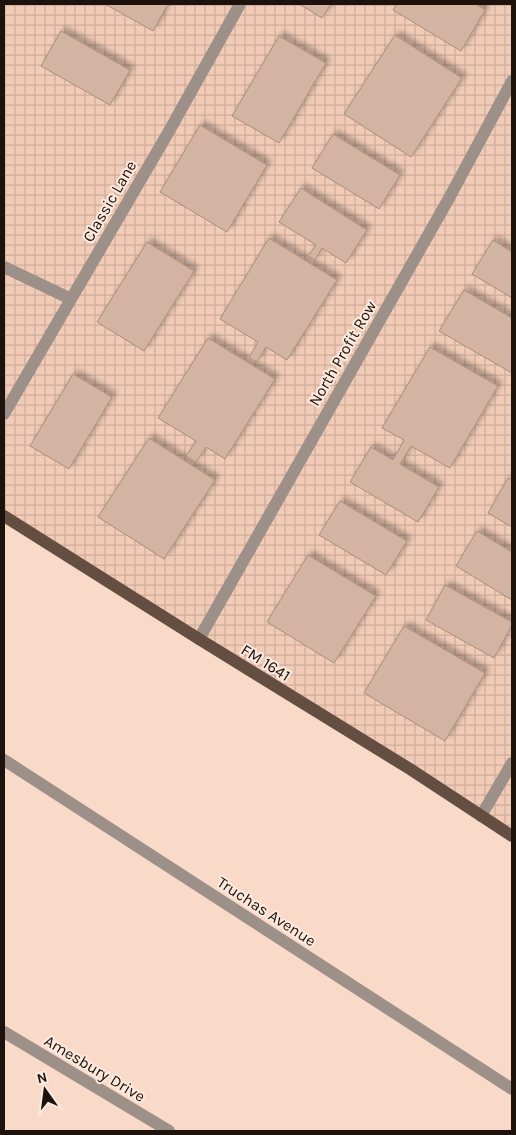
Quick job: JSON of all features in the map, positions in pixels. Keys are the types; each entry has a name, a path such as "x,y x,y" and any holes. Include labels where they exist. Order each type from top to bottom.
{"main road":[{"name":"FM 1641","path":"4,516 198,640 401,764 512,836"}],"street":[{"name":"Classic Lane","path":"4,414 168,133 240,4"},
{"name":"North Profit Row","path":"198,640 448,200 512,81"},
{"path":"4,267 71,299"},
{"name":"Truchas Avenue","path":"4,760 512,1089"},
{"path":"481,816 512,764"},
{"name":"Amesbury Drive","path":"4,1032 169,1131"}],"shaded area":[{"path":"4,4 512,4 512,839 4,521"}],"building":[{"path":"105,4 168,4 153,31"},
{"path":"299,4 331,4 322,18"},
{"path":"397,4 476,4 485,10 461,51 393,10"},
{"path":"61,31 130,70 110,105 41,66"},
{"path":"395,35 462,78 411,157 344,114"},
{"path":"279,36 326,63 279,143 232,116"},
{"path":"200,125 267,165 227,232 160,192"},
{"path":"333,134 400,175 379,209 312,168"},
{"path":"301,188 367,230 346,263 322,248 315,260 308,256 316,245 279,222"},
{"path":"269,238 337,280 287,360 266,347 257,362 249,358 258,342 220,319"},
{"path":"493,240 512,252 512,298 472,274"},
{"path":"147,242 194,271 144,351 97,322"},
{"path":"464,290 512,318 512,373 439,331"},
{"path":"208,338 275,379 225,459 206,447 196,462 186,456 196,441 158,418"},
{"path":"430,347 498,386 450,468 411,446 400,464 439,487 418,522 350,482 371,447 393,460 404,440 382,428"},
{"path":"73,374 112,397 69,469 30,446"},
{"path":"149,438 215,480 164,559 98,517"},
{"path":"508,478 512,480 512,527 488,513"},
{"path":"340,501 407,541 386,575 319,535"},
{"path":"477,531 512,552 512,600 456,566"},
{"path":"308,555 376,596 334,663 267,622"},
{"path":"445,585 512,622 494,658 426,620"},
{"path":"404,626 485,673 445,741 364,693"}]}
